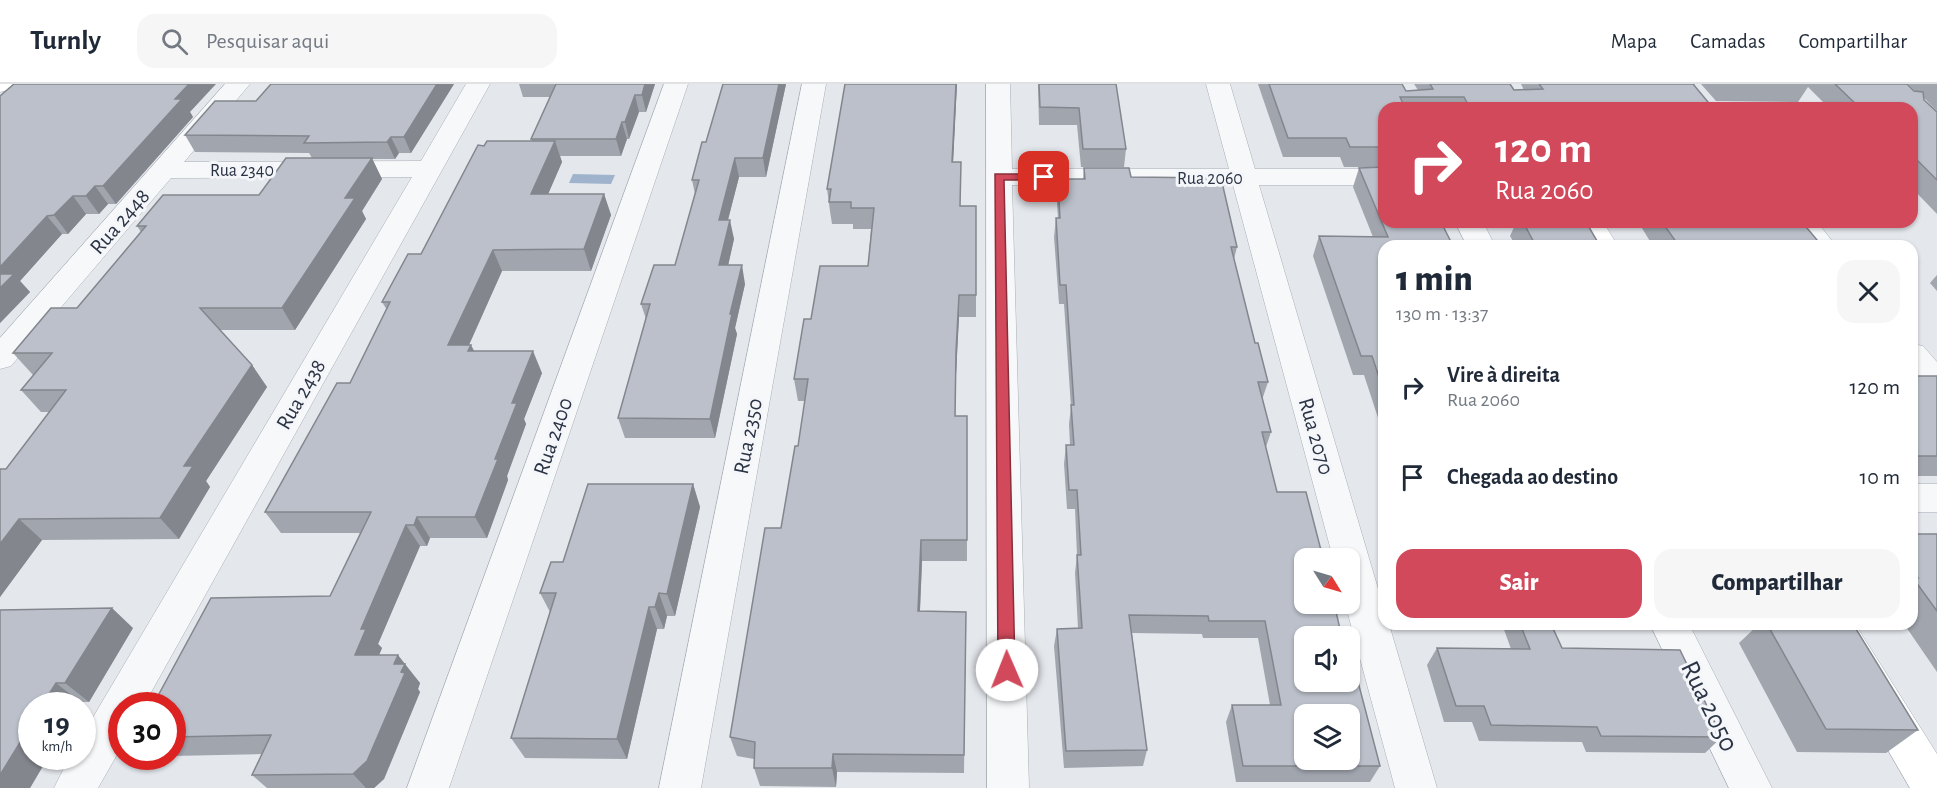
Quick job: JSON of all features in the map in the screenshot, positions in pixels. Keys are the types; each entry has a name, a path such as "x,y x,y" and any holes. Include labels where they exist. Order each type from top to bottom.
{"main road":[{"path":"1838,630 1934,788"}],"street":[{"name":"Rua 2448","path":"0,358 238,84"},
{"name":"Rua 2438","path":"130,692 478,84"},
{"name":"Rua 2400","path":"428,788 676,84"},
{"name":"Rua 2350","path":"680,788 814,84"},
{"path":"998,84 1008,788"},
{"name":"Rua 2070","path":"1218,84 1416,788"},
{"name":"Rua 2340","path":"164,170 429,169"},
{"name":"Rua 2060","path":"999,177 1378,177"},
{"path":"1807,228 1817,240"},
{"path":"1918,361 1937,383"},
{"path":"1918,498 1937,498"},
{"name":"Rua 2050","path":"1672,630 1750,788"},
{"name":"Rua 2438","path":"75,788 108,730"}],"water":[{"path":"573,174 615,175 611,184 569,183"}],"building":[{"path":"14,84 189,84 175,99 182,99 103,186 95,186 86,196 73,196 54,215 47,216 0,267 0,96"},
{"path":"271,84 437,84 404,137 391,137 387,142 304,143 309,136 185,135 215,101 256,101"},
{"path":"556,84 645,84 642,95 635,95 616,139 531,139"},
{"path":"723,84 779,84 763,158 735,158 719,220 730,220 719,265 742,265 710,419 618,418 650,304 641,304 654,265 675,265 699,180 692,180 702,142 706,142"},
{"path":"845,84 956,84 952,162 961,162 960,206 976,206 976,295 959,295 956,352 955,416 967,416 967,540 921,540 918,611 966,612 964,755 833,754 832,768 754,768 755,742 730,737 765,528 781,528 795,446 798,446 808,379 794,379 804,319 811,319 820,266 868,266 874,208 851,208 851,202 829,202 831,189 827,189"},
{"path":"1039,84 1116,84 1126,149 1083,149 1079,108 1040,107"},
{"path":"1269,84 1402,84 1406,91 1433,89 1430,84 1510,84 1514,90 1543,89 1539,84 1693,84 1708,102 1467,102 1464,97 1400,97 1402,102 1378,102 1378,147 1350,147 1346,138 1288,138"},
{"path":"1835,84 1907,84 1914,91 1923,92 1924,100 1937,112 1937,180 1918,161 1918,102 1854,102"},
{"path":"487,141 555,141 531,194 604,194 584,249 493,250 448,345 471,345 468,351 533,351 512,403 517,403 475,517 417,517 414,525 406,525 361,629 366,629 355,655 398,655 394,664 405,664 401,672 405,673 367,761 353,774 252,775 271,735 186,737 186,692 160,692 211,598 330,596 371,512 265,512 337,383 350,383 390,302 382,302 408,254 421,254 478,145 484,146"},
{"path":"286,158 372,158 345,198 355,198 282,308 200,308 252,365 184,466 193,466 160,518 19,519 0,544 0,469 6,469 66,390 21,390 52,353 13,353 51,308 77,308 146,226 137,226 163,195 259,195"},
{"path":"1378,167 1378,213 1359,168"},
{"path":"1084,168 1129,168 1131,177 1221,178 1237,247 1231,247 1255,343 1258,343 1268,382 1258,382 1271,432 1262,432 1277,492 1306,492 1320,548 1294,548 1294,614 1337,614 1339,626 1294,626 1294,692 1360,692 1360,689 1380,766 1360,766 1360,704 1294,704 1294,766 1243,766 1232,705 1281,705 1265,621 1209,621 1208,616 1129,615 1147,750 1066,751 1057,629 1082,628 1077,555 1081,555 1077,490 1069,490 1066,445 1074,445 1071,405 1074,405 1066,285 1060,285 1056,218 1060,218 1058,185 1065,185 1068,179 1085,179"},
{"path":"1384,228 1444,228 1450,240 1378,240 1378,374 1372,356 1361,356 1319,236 1388,237"},
{"path":"1526,228 1590,228 1596,240 1533,240"},
{"path":"1666,228 1807,228 1817,240 1675,240"},
{"path":"0,274 14,274 0,288"},
{"path":"1918,376 1937,376 1937,456 1918,456"},
{"path":"588,484 693,484 667,594 659,593 655,607 649,607 617,739 511,738 556,593 540,593 551,562 563,562"},
{"path":"1918,534 1937,534 1937,611 1918,585"},
{"path":"112,608 65,683 56,683 50,692 18,692 18,746 0,775 0,610"},
{"path":"1522,630 1554,630 1562,648 1680,650 1722,737 1601,736 1597,727 1491,725 1484,706 1456,706 1437,648 1530,649"},
{"path":"1770,630 1857,630 1918,730 1826,729"}],"route":[{"path":"1007,670 999,177 1044,177"}]}
